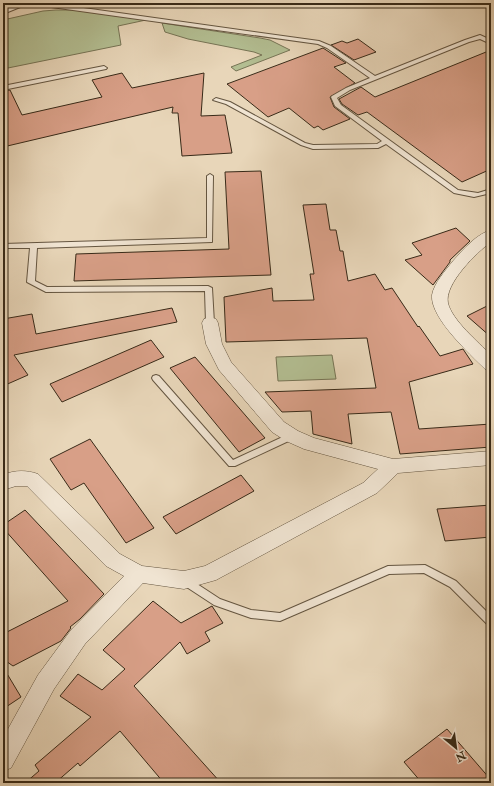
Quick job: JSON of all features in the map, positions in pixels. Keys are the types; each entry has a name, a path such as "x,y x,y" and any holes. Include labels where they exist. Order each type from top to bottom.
{"street":[{"path":"491,235 479,243 466,255 446,283 440,296 440,305 448,319 491,365"},
{"path":"210,323 214,344 225,366 278,427 292,436 310,444 393,466 491,458"},
{"path":"3,483 14,478 32,480 113,560 139,574 184,580 209,574 370,488 393,466"},
{"path":"3,760 46,682 78,637 139,574"}],"lane":[{"path":"3,12 27,3"},
{"path":"37,3 318,43 329,46 374,78"},
{"path":"491,42 480,38 467,41 374,78 348,89 334,97 338,106 456,192 470,196 486,194 491,191"},
{"path":"3,88 104,68"},
{"path":"216,100 228,103 303,144 313,147 378,146 386,142"},
{"path":"3,246 210,240 210,176"},
{"path":"34,246 31,282 46,290 208,288 210,323"},
{"path":"156,378 232,464 292,436"},
{"path":"184,580 217,602 251,614 280,617 388,570 425,568 453,584 491,622"}],"green space":[{"path":"74,10 146,20 118,26 121,45 3,69 3,20 43,11"},
{"path":"162,23 270,40 290,50 236,71 231,67 262,55 254,52 188,39 165,32"},
{"path":"332,355 336,379 278,381 276,357"}],"building":[{"path":"358,39 376,52 354,60 331,45 342,41 347,43"},
{"path":"323,48 346,63 334,67 355,83 330,97 334,107 350,119 323,130 318,126 314,128 289,108 268,117 227,84"},
{"path":"491,50 491,169 462,182 367,112 358,115 342,104 339,99 361,87 375,97"},
{"path":"122,73 132,88 204,73 201,116 225,115 232,153 182,156 178,113 172,113 173,107 3,147 3,91 10,90 22,115 102,97 92,80"},
{"path":"261,171 271,275 74,281 76,254 229,249 225,172"},
{"path":"326,204 330,230 336,230 340,251 343,251 348,281 375,274 385,290 392,288 418,327 419,326 440,356 463,349 473,364 409,382 419,429 491,424 491,447 400,454 391,412 348,414 352,444 313,434 311,411 282,412 265,392 376,388 367,338 226,342 224,297 272,288 273,301 314,300 310,274 314,274 303,205"},
{"path":"456,228 470,241 450,260 433,285 405,260 422,255 412,243"},
{"path":"491,304 491,337 467,316"},
{"path":"172,308 177,322 14,355 28,375 3,386 3,319 32,314 36,334"},
{"path":"151,340 164,357 62,402 50,384"},
{"path":"195,357 265,438 239,452 170,368"},
{"path":"90,439 154,528 126,543 84,483 71,490 50,459"},
{"path":"241,475 254,491 176,534 163,517"},
{"path":"491,505 491,537 445,541 437,509"},
{"path":"25,510 104,594 80,619 70,627 71,628 61,641 13,666 3,659 3,634 68,601 3,528 3,525"},
{"path":"153,601 181,623 212,606 223,623 205,632 210,641 187,654 180,642 134,686 221,783 164,783 120,731 80,766 78,763 55,783 25,783 39,771 35,765 91,717 60,696 78,674 102,690 125,669 103,650"},
{"path":"3,667 21,697 3,709"},
{"path":"447,729 491,780 491,783 422,783 404,762"}]}
